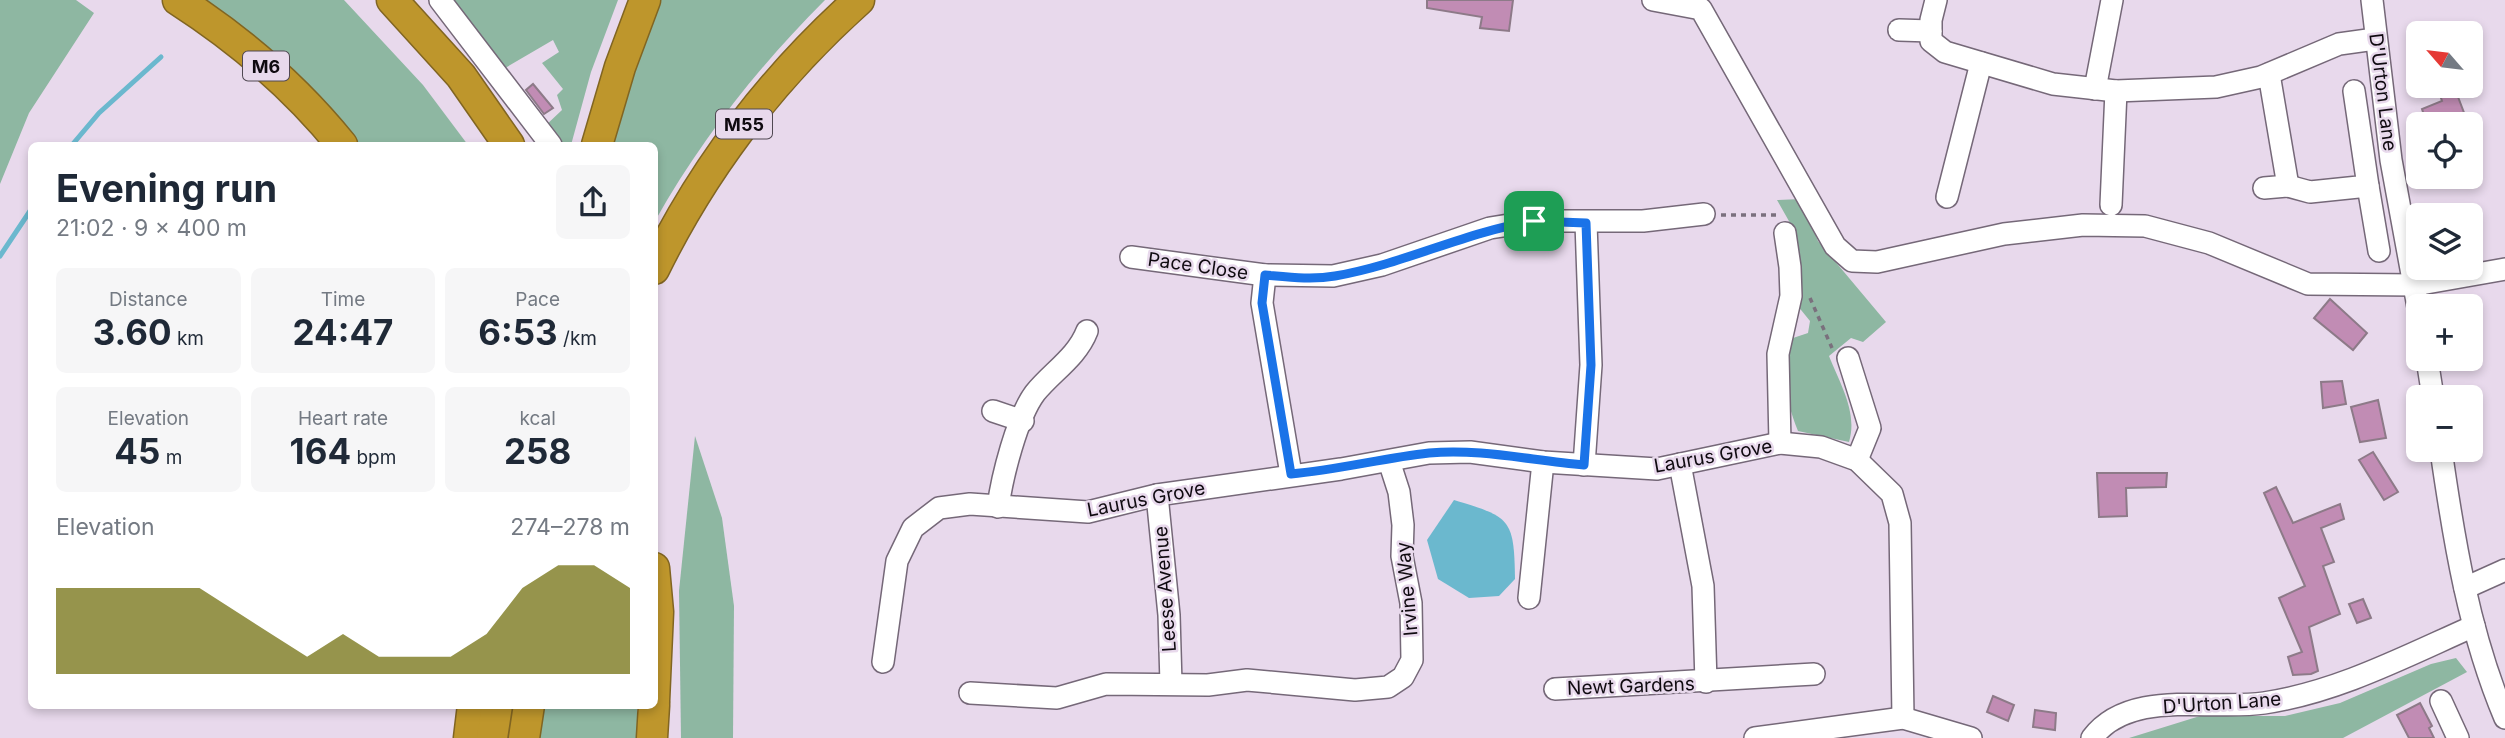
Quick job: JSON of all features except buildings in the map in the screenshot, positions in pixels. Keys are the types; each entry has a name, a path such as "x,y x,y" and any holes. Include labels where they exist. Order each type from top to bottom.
{"highway":[{"name":"M6","path":"178,0 217,25 254,55 339,142"},
{"path":"392,0 461,76 507,142"},
{"path":"598,142 620,67 645,0"},
{"name":"M55","path":"658,262 693,199 751,114 811,43 859,0"},
{"path":"470,738 473,709"},
{"path":"492,738 496,709"},
{"path":"524,738 528,709"},
{"path":"652,738 654,709"}],"street":[{"path":"440,0 549,142"},
{"path":"1653,0 1701,9 1835,246 1852,261 1877,262 2004,234 2083,225 2145,226 2209,243 2308,284 2415,285 2505,269"},
{"path":"1936,0 1931,41 1945,52 2053,84 2105,90 2216,87 2269,74 2339,44 2375,39"},
{"path":"2111,205 2105,90 2112,0"},
{"name":"D'Urton Lane","path":"2372,0 2391,160 2416,294"},
{"path":"1899,30 1931,31"},
{"path":"1947,197 1981,64"},
{"path":"2269,74 2288,186"},
{"path":"2354,91 2379,251"},
{"path":"2264,188 2288,186 2310,192 2368,186"},
{"name":"Pace Close","path":"1131,257 1265,275 1333,276 1382,265 1490,228 1534,221 1586,223 1704,214"},
{"path":"1584,465 1591,365 1586,223"},
{"path":"1780,443 1778,354 1791,296 1785,233"},
{"name":"Pace Close","path":"1265,275 1262,303 1291,474"},
{"path":"998,507 1004,468 1034,395 1082,345 1087,331"},
{"path":"1848,358 1870,428 1857,460"},
{"path":"993,411 1023,421"},
{"name":"Laurus Grove","path":"883,662 905,522 939,508 970,504 1088,512 1157,495 1429,453 1470,452 1544,462 1657,469 1780,443 1821,447 1857,460 1892,494 1900,523 1903,718"},
{"name":"Irvine Way","path":"1171,684 1208,685 1247,680 1355,690 1388,687 1403,677 1412,660 1411,603 1402,556 1403,525 1399,492 1389,461"},
{"path":"1529,598 1544,462"},
{"path":"2443,462 2454,537 2474,626 2487,674 2505,718"},
{"name":"Newt Gardens","path":"1680,464 1703,586 1706,682"},
{"name":"Leese Avenue","path":"1157,495 1169,615 1171,684"},
{"path":"2465,588 2505,570"},
{"name":"D'Urton Lane","path":"2092,738 2099,729 2124,713 2165,705 2261,704 2301,696 2361,675 2474,626"},
{"name":"Newt Gardens","path":"1555,689 1814,674"},
{"path":"970,693 1057,698 1106,684 1171,684"},
{"path":"2441,701 2458,738"},
{"path":"1755,738 1903,718 1971,738"}],"green space":[{"path":"0,0 76,0 94,13 29,113 0,184"},
{"path":"205,0 344,0 423,85 466,142 353,142 256,39"},
{"path":"446,0 618,0 591,72 572,142 558,142 544,127 562,110 557,95 563,89 542,63 559,52 553,40 500,71"},
{"path":"657,0 825,0 754,77 733,104 692,161 658,216 658,142 609,142"},
{"path":"1801,199 1818,241 1886,322 1863,342 1851,338 1829,356 1850,409 1849,442 1798,431 1790,409 1785,373 1788,349 1793,338 1808,333 1810,321 1797,305 1794,230 1777,200"},
{"path":"695,436 722,518 734,606 733,738 681,738 679,591"},
{"path":"2456,658 2467,672 2343,738 2129,738 2200,716 2285,716 2340,703 2431,664"},
{"path":"541,709 637,709 637,738 537,738"}],"water":[{"path":"1454,500 1487,511 1506,523 1513,544 1515,579 1499,596 1469,598 1438,579 1427,540"}],"waterway":[{"path":"75,142 99,113 161,57"},
{"path":"0,256 28,214"}],"route":[{"path":"1534,221 1586,223 1591,365 1584,465 1470,452 1429,453 1341,469 1291,474 1262,303 1265,275 1305,278 1333,276 1382,265 1490,228 1534,221"}]}
